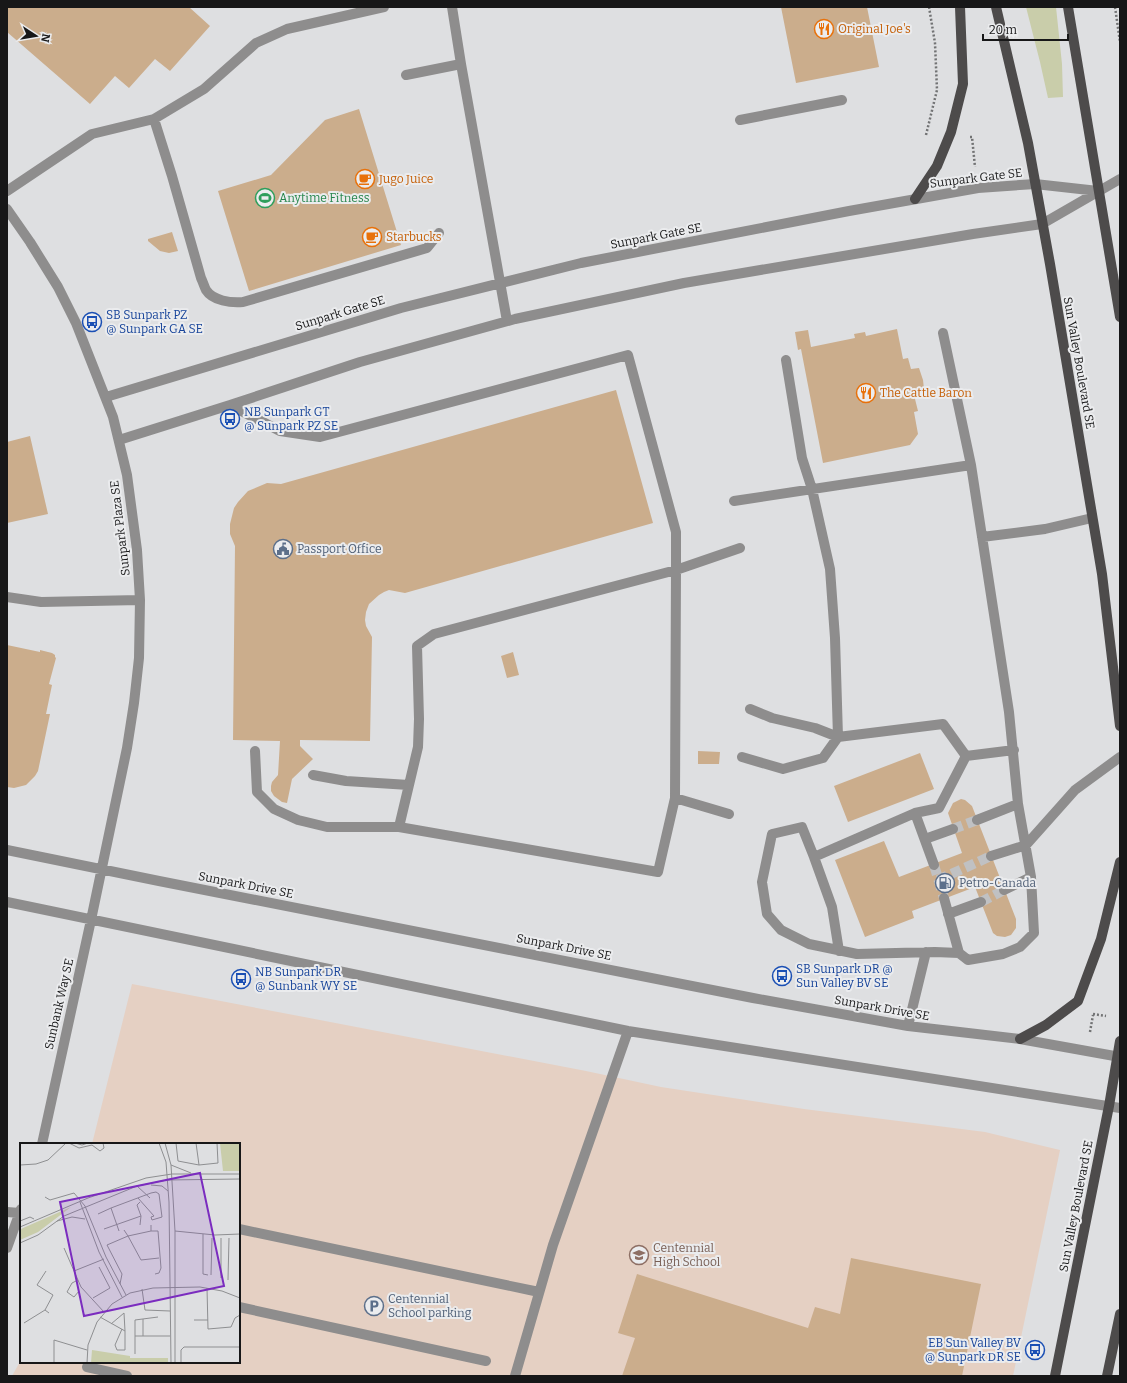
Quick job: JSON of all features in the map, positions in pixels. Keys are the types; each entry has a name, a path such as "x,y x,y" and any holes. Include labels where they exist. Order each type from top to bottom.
{"main road":[{"path":"915,199 937,166 951,132 963,84 960,7"},
{"name":"Sun Valley Boulevard SE","path":"996,7 1028,142 1102,574 1120,726"},
{"path":"1068,7 1120,317"},
{"path":"1020,1039 1046,1025 1078,1001 1101,939 1120,862"},
{"name":"Sun Valley Boulevard SE","path":"1056,1376 1110,1106 1119,1057 1120,1041"},
{"path":"1107,1376 1118,1330 1120,1314"}],"street":[{"path":"7,191 92,134 154,119 204,89 256,43 287,29 357,10 384,7"},
{"path":"452,7 507,321"},
{"path":"406,75 461,64"},
{"path":"740,120 842,100"},
{"path":"154,119 201,278 207,292 219,299 231,303 243,302 427,248 439,232"},
{"path":"119,440 360,362 507,321 684,283 973,234 1042,224 1120,179"},
{"name":"Sunpark Gate SE","path":"106,397 401,308 581,263 978,188 1035,184 1098,191"},
{"name":"Sunpark Plaza SE","path":"7,209 58,287 76,323 106,397 119,440 135,535 140,600 139,658 127,748 102,870"},
{"path":"839,951 832,907 802,827 772,834 762,882 767,914 781,930 809,944 839,951 857,954 926,952 958,953 968,960 1003,954 1020,947 1034,933 1031,877 1018,804 1014,750 1009,712 971,465 943,333"},
{"path":"230,405 280,431 320,437 628,354 676,532 675,798 658,872 399,827 327,827 298,820 274,810 257,792 255,751"},
{"path":"742,757 783,769 823,758 838,737 835,638 830,569 812,489 802,458 786,360"},
{"path":"734,501 971,465"},
{"path":"982,538 1045,528 1092,518"},
{"path":"399,827 418,747 419,719 417,646 434,634 676,570 740,548"},
{"path":"7,597 41,602 140,600"},
{"path":"750,710 772,718 815,728 838,737 943,724 966,756"},
{"path":"966,756 1014,750"},
{"path":"814,857 915,814 939,808 966,756"},
{"path":"991,856 1026,845 1075,790 1120,757"},
{"path":"313,775 346,781 409,785"},
{"path":"675,798 729,814"},
{"path":"977,820 1018,804"},
{"path":"915,814 934,865"},
{"path":"925,839 953,829"},
{"name":"Sunpark Drive SE","path":"7,850 746,997 908,1026 1020,1039 1119,1057"},
{"name":"Sunbank Way SE","path":"42,1143 102,870"},
{"path":"1004,890 1031,877"},
{"path":"944,898 958,953"},
{"path":"7,902 628,1030 1120,1108"},
{"path":"948,914 981,902"},
{"path":"908,1026 926,952"},
{"path":"515,1376 553,1245 628,1030"},
{"path":"7,1212 20,1211 7,1248"},
{"path":"240,1228 539,1292"},
{"path":"240,1307 486,1361"},
{"path":"87,1367 127,1376"}],"path":[{"path":"926,138 937,90 935,43 929,7"},
{"path":"1115,7 1120,42"},
{"path":"965,135 972,137 974,167"},
{"path":"1089,1011 1093,1014 1106,1016"},
{"path":"1090,1033 1093,1014"}],"shaded area":[{"name":"Centennial High School","path":"132,984 586,1071 661,1087 804,1109 985,1132 1060,1150 1013,1376 12,1376 20,1362 20,1363 240,1363 240,1143 92,1143"}],"green space":[{"path":"1026,7 1056,7 1062,64 1063,97 1048,98"}],"building":[{"path":"7,7 189,7 210,26 170,71 155,59 129,88 115,76 90,104 7,32"},
{"path":"781,7 867,7 879,67 796,83"},
{"path":"359,109 401,245 249,291 218,191 271,175 325,120"},
{"path":"172,232 178,251 169,253 160,251 148,241 148,239"},
{"name":"The Cattle Baron","path":"897,329 903,359 908,358 911,369 919,368 923,380 923,396 915,399 918,411 914,412 918,434 910,445 823,463 801,349 798,350 795,332 808,330 811,347 855,338 854,334 865,332 866,336"},
{"path":"616,390 653,523 405,593 389,590 379,595 369,604 365,620 366,626 372,637 370,741 300,740 300,746 313,759 292,779 287,803 282,802 274,796 271,791 271,786 272,782 278,775 280,741 233,740 235,546 230,534 230,524 234,508 238,502 248,491 267,483 281,484"},
{"path":"30,436 48,514 7,523 7,442"},
{"path":"7,645 52,653 56,658 49,684 52,685 46,714 50,714 38,771 26,785 14,788 7,787"},
{"path":"513,652 519,675 507,678 501,656"},
{"path":"698,751 720,752 719,764 698,764"},
{"path":"920,753 934,789 848,822 834,786"},
{"path":"961,799 965,800 972,806 1016,919 1016,928 1011,935 1005,937 997,936 993,933 975,887 912,911 914,918 865,937 835,860 884,841 899,877 962,853 948,813 953,803"},
{"path":"851,1258 981,1284 962,1376 622,1376 635,1338 618,1333 637,1274 808,1328 815,1307 840,1314"}],"tunnel":[{"path":"953,829 977,820"},
{"path":"938,880 991,856"},
{"path":"934,865 944,898"},
{"path":"981,902 1004,890"}],"place":[{"name":"Original Joe's","path":"824,29"},
{"name":"Jugo Juice","path":"365,179"},
{"name":"Anytime Fitness","path":"265,198"},
{"name":"Starbucks","path":"372,237"},
{"name":"SB Sunpark PZ @ Sunpark GA SE","path":"92,322"},
{"name":"The Cattle Baron","path":"866,393"},
{"name":"NB Sunpark GT @ Sunpark PZ SE","path":"230,419"},
{"name":"Passport Office","path":"283,549"},
{"name":"Petro-Canada","path":"945,883"},
{"name":"SB Sunpark DR @ Sun Valley BV SE","path":"782,976"},
{"name":"NB Sunpark DR @ Sunbank WY SE","path":"241,979"},
{"name":"Centennial High School","path":"639,1255"},
{"name":"Centennial School parking","path":"374,1306"},
{"name":"EB Sun Valley BV @ Sunpark DR SE","path":"1035,1350"}]}
